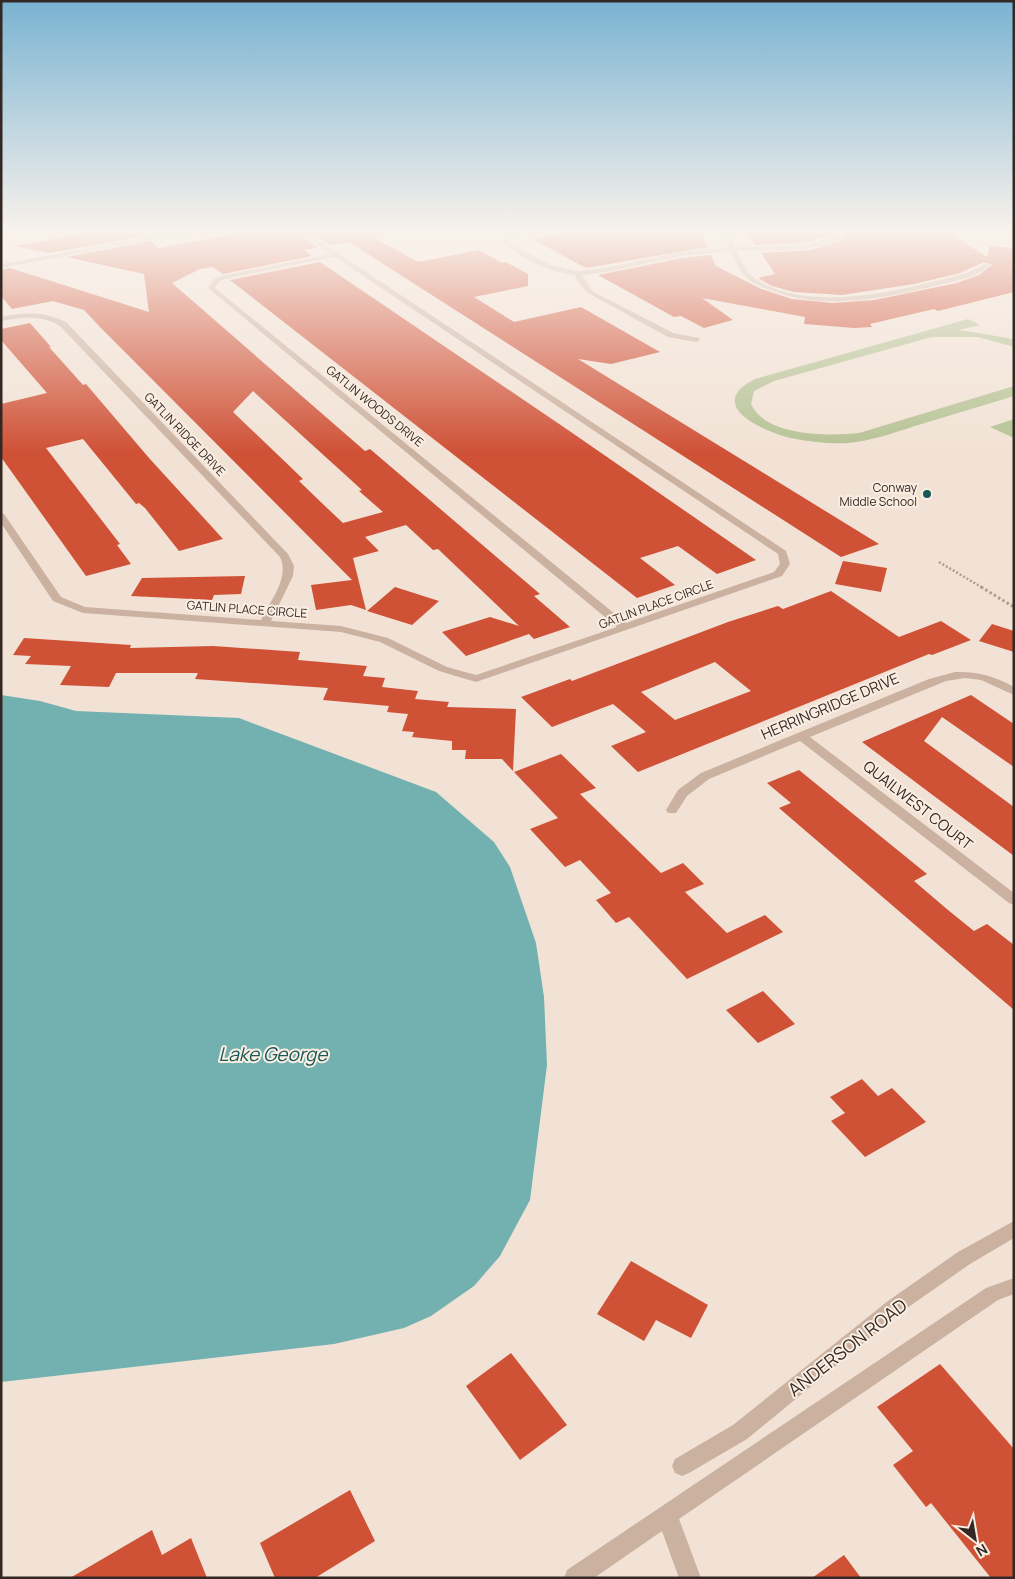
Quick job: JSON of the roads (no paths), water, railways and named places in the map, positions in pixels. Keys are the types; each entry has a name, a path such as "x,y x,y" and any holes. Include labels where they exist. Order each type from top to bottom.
{"street":[{"name":"GATLIN WOODS DRIVE","path":"233,306 626,628"},
{"name":"GATLIN PLACE CIRCLE","path":"1,516 57,599 83,610 341,629 384,640 443,670 476,679 778,574 785,564 784,553 412,306"},
{"path":"616,306 671,334 696,340"},
{"name":"GATLIN RIDGE DRIVE","path":"1,319 37,314 51,317 63,324 284,556 289,566 288,576 265,622"},
{"name":"HERRINGRIDGE DRIVE","path":"672,810 682,793 705,776 933,681 956,674 976,675 1014,692"},
{"name":"QUAILWEST COURT","path":"802,736 1014,900"},
{"name":"ANDERSON ROAD","path":"682,1466 740,1432 894,1307 964,1258 1014,1230"},
{"path":"576,1578 992,1294 1014,1286"},
{"path":"667,1515 690,1578"}],"water":[{"name":"Lake George","path":"1,695 40,701 76,711 239,718 436,792 494,842 510,867 536,943 544,997 547,1065 530,1200 500,1256 474,1286 431,1316 404,1328 334,1344 1,1382"}],"place":[{"name":"Conway Middle School","path":"927,494"}]}
